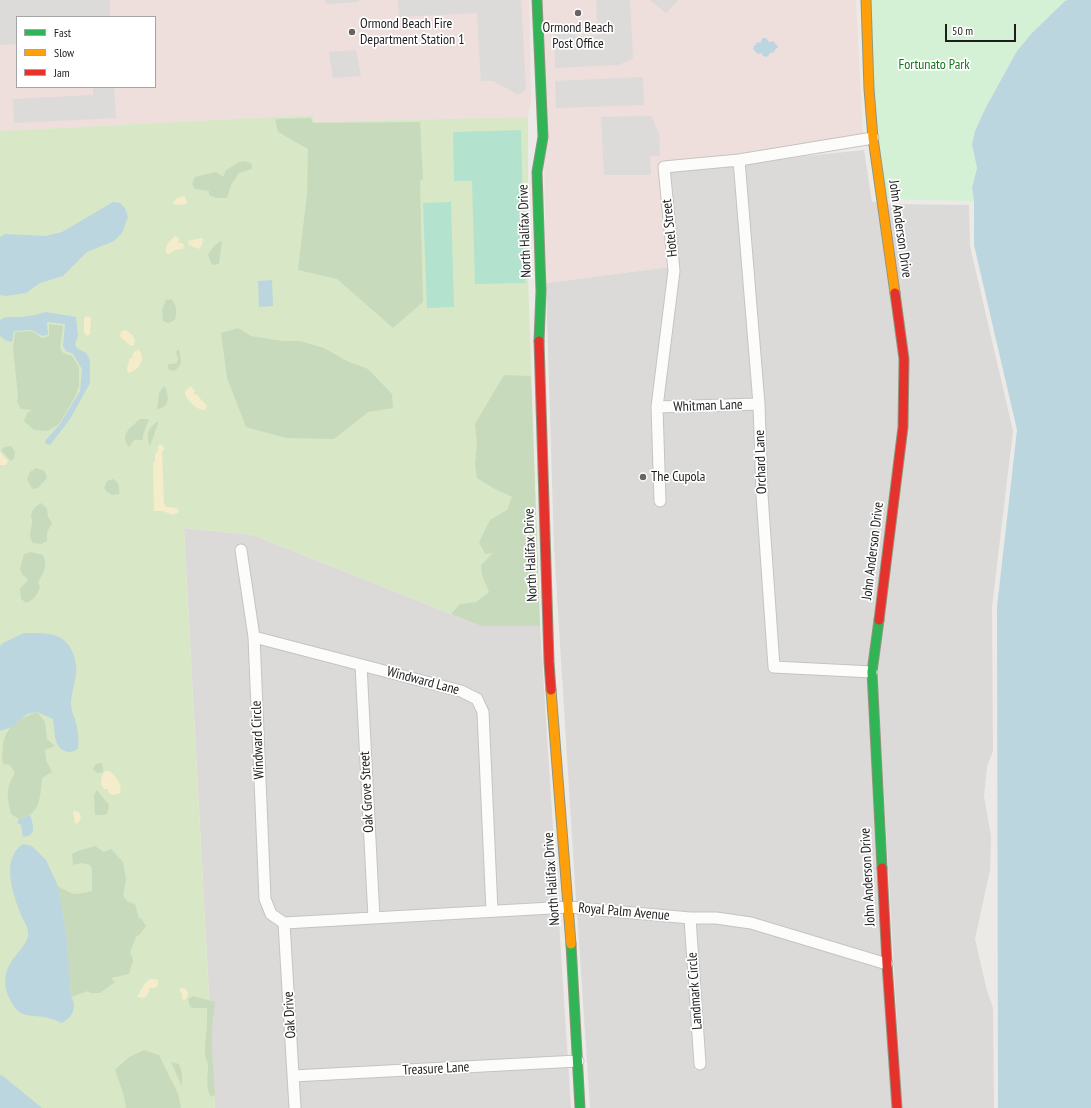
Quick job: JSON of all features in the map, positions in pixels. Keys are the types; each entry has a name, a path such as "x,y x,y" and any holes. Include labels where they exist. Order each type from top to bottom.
{"street":[{"name":"North Halifax Drive","path":"537,0 543,136 537,172 541,291 539,354 544,525 550,662 569,907 580,1108"},
{"name":"John Anderson Drive","path":"866,0 869,89 874,138 904,367 903,427 872,672 886,964 897,1108"},
{"name":"Hotel Street","path":"660,501 657,407 674,271 664,167 739,160 874,138"},
{"name":"Orchard Lane","path":"739,160 759,404 762,495 774,666 872,672"},
{"name":"Whitman Lane","path":"657,407 759,404"},
{"name":"Windward Circle","path":"241,550 254,637 265,899 271,914 284,922"},
{"name":"Windward Lane","path":"254,637 461,691 477,699 483,712 492,911"},
{"name":"Oak Grove Street","path":"361,665 374,918"},
{"name":"Royal Palm Avenue","path":"284,922 569,907 690,918 716,918 751,923 886,964"},
{"name":"Landmark Circle","path":"690,918 700,1064"},
{"name":"Oak Drive","path":"284,922 295,1108"},
{"name":"Treasure Lane","path":"293,1076 578,1061"}],"shaded area":[{"path":"0,0 529,0 531,100 528,117 313,122 312,115 0,131"},
{"path":"0,0 110,0 110,16 16,16 16,44 0,45"},
{"path":"325,0 359,0 359,2 326,4"},
{"path":"398,0 521,0 526,89 518,95 493,81 481,81 477,13 399,17"},
{"path":"542,0 856,0 863,134 743,153 660,163 669,267 546,283"},
{"path":"596,0 630,0 633,58 619,65 555,68 554,27 574,26 575,36 598,35"},
{"path":"650,0 678,0 666,13"},
{"path":"356,50 361,76 333,78 329,52"},
{"path":"643,77 644,105 556,108 555,81"},
{"path":"93,88 114,88 116,118 14,123 13,99 93,95"},
{"path":"651,116 659,134 660,156 650,156 651,175 604,175 601,117"},
{"path":"864,150 872,202 877,202 899,360 898,427 868,667 778,661 767,494 764,399 744,164"},
{"path":"734,166 754,399 662,402 679,271 669,172"},
{"path":"888,204 969,205 970,246 1013,431 992,607 993,751 987,767 984,796 991,836 990,870 975,939 986,987 993,1008 994,1108 902,1108 877,672 908,426"},
{"path":"669,267 652,402 655,507 664,505 662,412 754,410 773,672 867,678 881,957 752,917 717,912 690,912 576,901 554,547 546,283"},
{"path":"184,528 253,535 481,626 540,626 571,1108 215,1108"},
{"path":"577,912 685,923 695,1070 705,1068 695,923 715,923 750,928 882,969 892,1108 590,1108"}],"green space":[{"name":"Fortunato Park","path":"866,0 1068,0 1065,1 1032,33 1017,51 985,109 975,131 973,153 976,159 977,168 972,188 974,201 881,199"},
{"path":"313,115 313,122 528,117 528,277 540,626 481,626 253,535 184,528 215,1108 0,1108 0,131"},
{"path":"311,118 313,123 420,122 423,179 420,181 423,302 393,328 337,279 298,270 307,194 308,149 278,132 275,119"},
{"path":"521,130 525,283 475,284 472,181 454,181 453,132"},
{"path":"246,161 252,164 252,169 239,173 231,185 227,198 216,198 209,195 209,191 195,189 192,184 195,177 216,172 223,177 226,170 240,162"},
{"path":"451,202 454,307 427,308 423,203"},
{"path":"222,241 219,264 212,265 208,255 212,248"},
{"path":"171,299 176,309 176,314 175,320 168,323 163,321 162,310 166,300"},
{"path":"49,324 63,326 60,348 63,353 72,356 79,367 79,386 75,397 59,424 48,431 34,430 24,421 27,413 32,410 21,409 17,402 18,396 13,349 15,332 32,331 42,338 49,336"},
{"path":"238,328 251,336 282,341 300,341 324,348 347,361 368,369 392,394 393,408 368,412 334,439 286,438 246,427 227,378 221,333"},
{"path":"179,349 181,363 177,369 173,371 168,369 168,364 177,363 178,358 176,352"},
{"path":"504,375 531,376 540,626 481,626 451,614 460,604 476,602 489,592 482,575 481,565 493,553 485,554 479,542 490,520 507,510 512,497 477,478 475,464 477,443 475,424"},
{"path":"164,386 168,397 167,404 157,409 159,393"},
{"path":"140,419 149,419 143,435 143,440 134,440 129,447 125,438 127,431"},
{"path":"159,421 150,446 148,435 150,428"},
{"path":"11,446 15,452 14,458 11,461 1,450 5,447"},
{"path":"36,468 45,471 47,478 38,488 32,489 27,479 30,472"},
{"path":"113,479 119,485 119,494 112,495 104,488 107,481"},
{"path":"41,503 47,509 48,517 52,523 47,532 47,541 41,544 33,543 30,535 32,513"},
{"path":"31,552 43,555 45,566 44,572 38,582 40,587 38,592 33,599 26,603 21,599 20,589 28,580 22,574 20,569 24,554"},
{"path":"37,712 45,722 47,739 55,746 45,750 46,760 52,772 42,778 40,797 37,807 30,815 19,819 11,814 8,788 15,773 10,765 3,764 3,744 8,730 13,725 19,720"},
{"path":"102,763 103,772 97,773 93,769 96,764"},
{"path":"97,790 109,805 107,814 95,815 94,795"},
{"path":"95,846 104,852 111,849 123,862 126,879 123,896 127,901 135,904 139,919 141,918 146,926 136,937 130,952 133,960 129,974 111,978 115,982 100,993 90,993 88,991 71,997 67,939 58,886 75,894 92,891 92,869 90,865 82,863 73,865 72,854"},
{"path":"193,996 215,1002 212,1027 212,1049 215,1095 211,1097 207,1086 208,1066 205,1055 207,1008 190,1007 188,999"},
{"path":"144,1050 159,1055 178,1094 181,1108 126,1108 124,1096 115,1070 129,1057"},
{"path":"171,1062 179,1064 182,1073 182,1087"}],"sand":[{"path":"183,196 185,197 186,204 178,205 173,203 176,199"},
{"path":"175,236 179,238 178,242 184,244 183,249 175,250 167,254 166,247"},
{"path":"203,238 202,245 199,249 189,245 188,241"},
{"path":"87,316 91,318 90,334 87,336 84,332 84,319"},
{"path":"126,330 132,334 135,340 134,345 131,346 121,338 120,335 122,331"},
{"path":"138,349 141,353 142,360 135,370 128,373 127,368 130,358 132,358 133,353"},
{"path":"191,386 195,391 193,394 196,394 207,406 205,410 195,407 189,401 185,391"},
{"path":"158,445 162,445 165,450 162,451 164,504 167,507 177,508 179,512 173,515 162,511 154,511 153,463 155,461 155,454 158,451"},
{"path":"0,452 8,461 6,465 0,465"},
{"path":"105,771 109,771 118,780 121,786 120,793 111,795 108,789 104,789 102,787 101,780"},
{"path":"73,811 79,812 81,817 79,822 75,824"},
{"path":"150,979 158,980 158,985 155,988 150,988 148,994 144,998 137,997 145,983"},
{"path":"185,988 188,993 187,998 184,1000 182,999 182,994 179,990"}],"water":[{"path":"1091,0 1091,1108 998,1108 997,607 1017,430 974,245 974,201 972,188 977,168 972,144 975,131 985,109 1017,51 1032,33 1065,1"},
{"path":"762,38 766,38 769,42 774,41 778,47 774,51 775,52 770,53 766,57 763,56 762,53 757,54 753,49 756,43 761,42"},
{"path":"113,202 120,203 125,208 128,217 122,233 114,241 87,252 63,276 40,283 26,293 6,296 0,295 0,237 5,234 45,236 62,232"},
{"path":"272,280 273,306 259,307 258,281"},
{"path":"46,312 76,317 78,336 75,344 77,348 85,352 88,356 90,367 90,383 70,419 50,445 46,444 45,441 60,424 80,391 82,369 73,354 66,351 63,346 65,324 47,322 48,335 42,336 32,330 14,331 12,342 5,340 0,336 0,320 3,318 26,317"},
{"path":"24,633 54,635 66,642 74,656 76,672 71,706 78,734 78,749 75,751 68,752 58,746 55,738 53,719 37,712 27,714 12,727 0,731 0,646 3,643"},
{"path":"30,815 33,825 33,832 29,836 23,837 21,825 17,823 19,819"},
{"path":"23,844 32,846 46,860 58,886 67,939 71,997 74,1005 73,1012 69,1018 62,1023 50,1018 27,1015 19,1012 12,1003 6,990 5,979 7,970 28,937 28,929 15,898 10,878 12,859 16,851"},
{"path":"0,1075 3,1076 42,1108 0,1108"}],"traffic: fast":[{"path":"537,0 543,137 537,172 541,291 539,341"},
{"path":"879,620 872,672 882,868"},
{"path":"571,944 580,1108"}],"traffic: slow":[{"path":"866,0 869,89 873,138 895,293"},
{"path":"551,690 571,944"}],"traffic: jam":[{"path":"879,620 903,427 904,359 895,293"},
{"path":"539,341 551,690"},
{"path":"882,868 897,1108"}],"place":[{"name":"Ormond Beach Post Office","path":"578,13"},
{"name":"Ormond Beach Fire Department Station 1","path":"352,32"},
{"name":"The Cupola","path":"643,477"}]}
